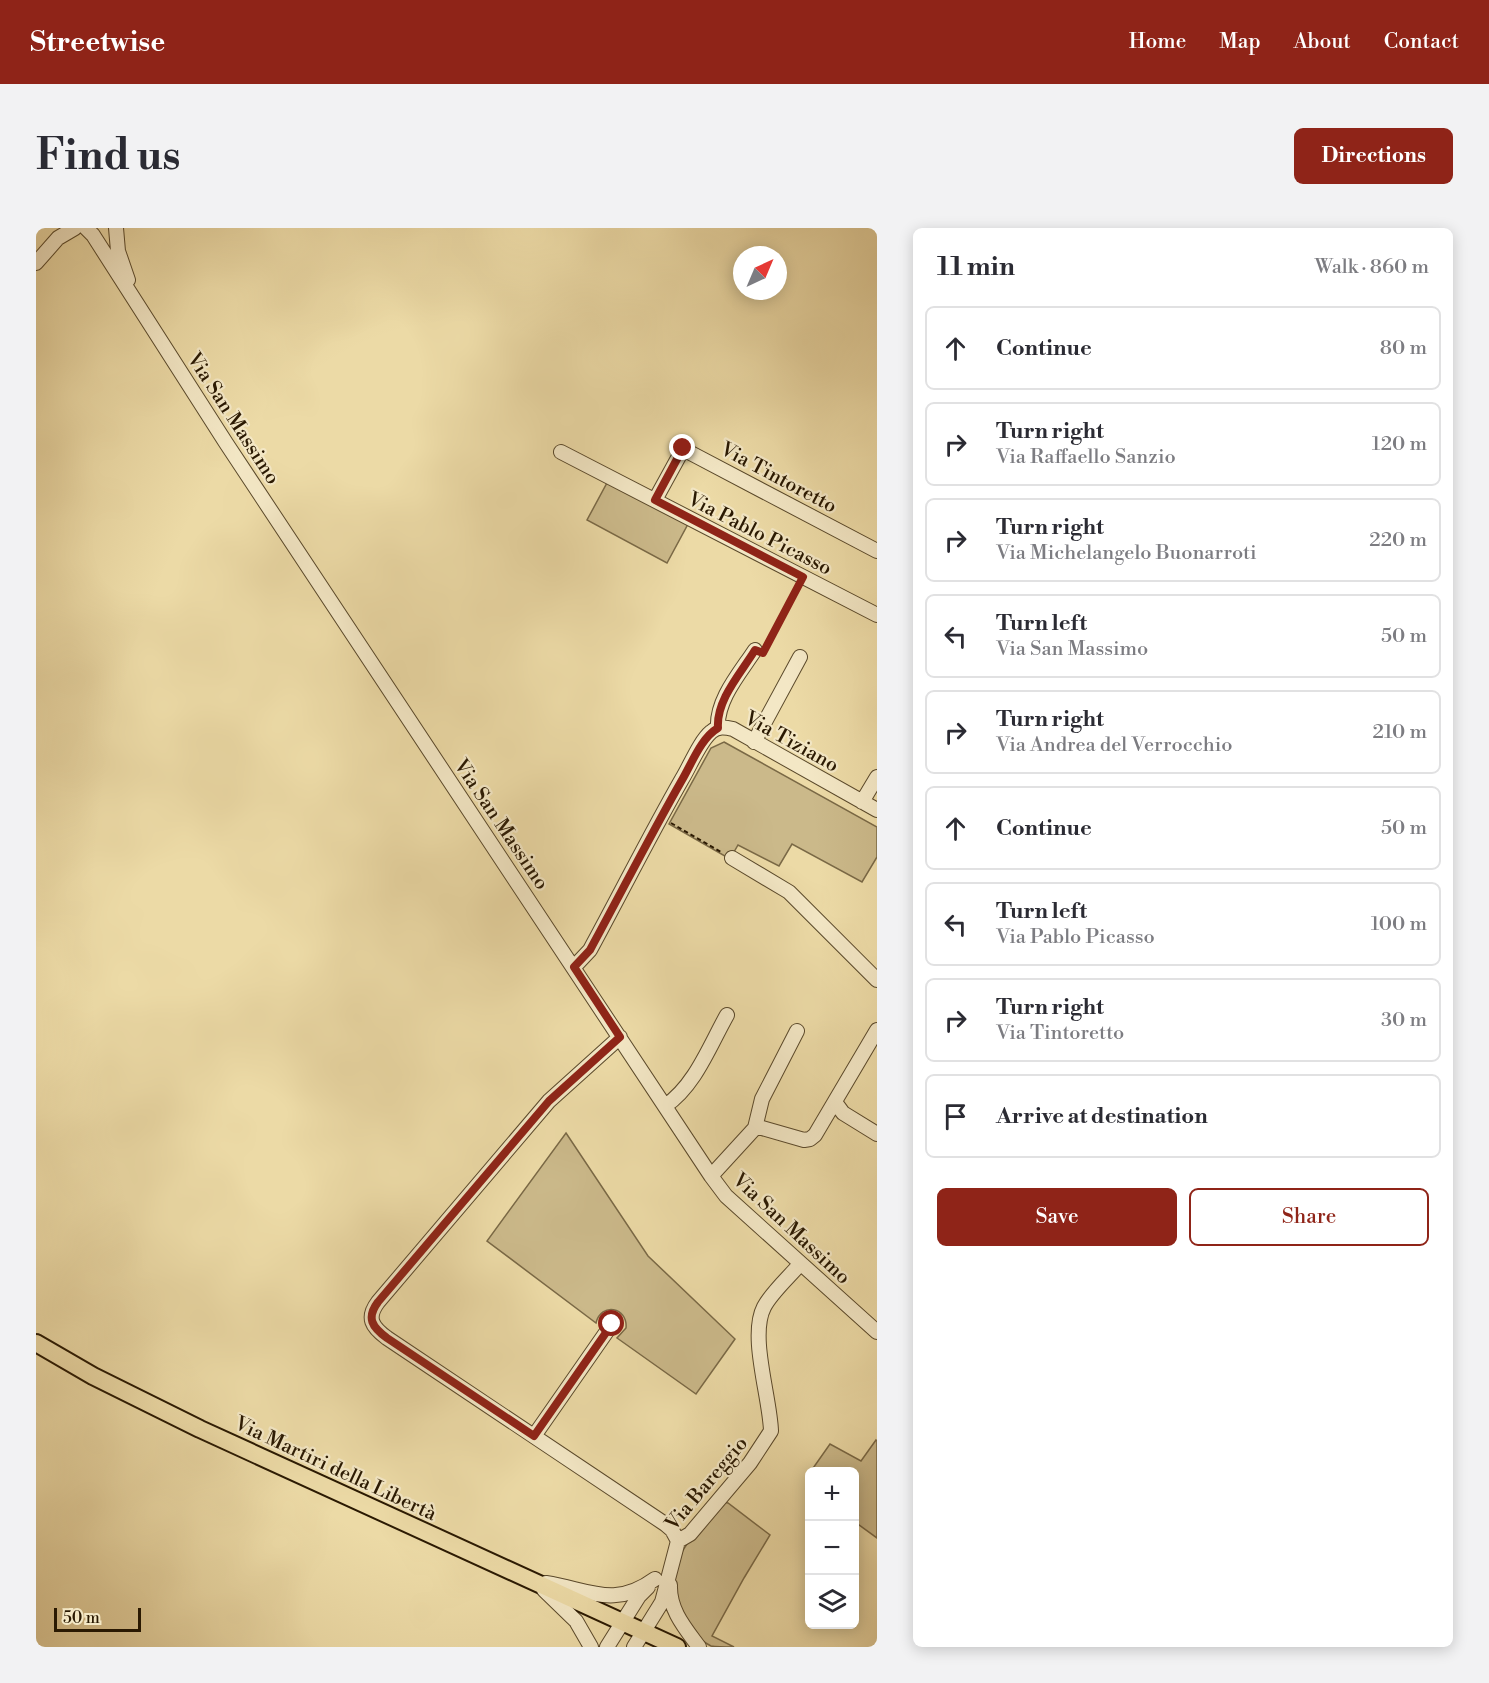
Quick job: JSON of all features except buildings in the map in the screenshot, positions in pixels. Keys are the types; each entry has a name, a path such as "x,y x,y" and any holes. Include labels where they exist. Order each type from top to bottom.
{"main road":[{"name":"Via Martiri della Libertà","path":"36,1343 93,1376 200,1429 677,1647"}],"street":[{"path":"36,262 55,228"},
{"path":"36,262 58,238 75,228"},
{"name":"Via San Massimo","path":"86,228 93,235 226,443 711,1176 726,1196 877,1332"},
{"name":"Via San Massimo","path":"116,228 118,250 136,302"},
{"name":"Via Tintoretto","path":"655,500 683,448 877,551"},
{"name":"Via Pablo Picasso","path":"561,452 803,577 876,612"},
{"path":"574,967 590,950 706,738 718,728 717,715 723,701 755,650"},
{"path":"754,742 800,657"},
{"name":"Via Tiziano","path":"718,728 733,729 877,810"},
{"path":"862,802 877,777"},
{"path":"732,858 789,892 877,980"},
{"path":"665,1106 674,1101 688,1084 728,1015"},
{"path":"755,1128 804,1140 815,1136 877,1030"},
{"path":"711,1176 755,1128 762,1099 797,1032"},
{"path":"620,1037 549,1101 378,1302 371,1317 376,1330 665,1524 672,1530 678,1541"},
{"path":"835,1102 843,1113 877,1134"},
{"path":"783,1248 789,1268 784,1283"},
{"name":"Via Bareggio","path":"699,1647 679,1620 669,1595 672,1562 678,1541 690,1534 750,1463 771,1431 758,1335 764,1306 800,1264"},
{"path":"534,1436 612,1324"},
{"name":"Via Bareggio","path":"607,1647 639,1596 672,1562"},
{"name":"Via Bareggio","path":"634,1647 662,1602 670,1577"},
{"name":"Via Bareggio","path":"533,1581 560,1585 599,1596 610,1596 640,1590 655,1580"},
{"path":"533,1581 568,1612 583,1630 591,1647"}],"path":[{"path":"755,650 763,653 803,577"},
{"path":"661,817 732,858"}],"shaded area":[{"path":"608,481 688,524 667,563 587,520"},
{"path":"724,742 877,827 877,857 862,882 792,844 779,866 738,845 730,859 669,824 711,748"},
{"path":"566,1133 648,1256 735,1339 696,1394 617,1338 626,1328 623,1315 619,1312 608,1310 603,1312 596,1323 487,1241"},
{"path":"876,1440 877,1538 859,1525 859,1467 814,1467 830,1444 861,1461"},
{"path":"723,1502 728,1503 770,1535 712,1636 734,1647 711,1646 692,1631 680,1609 675,1585 675,1572 682,1553 692,1537"}],"route":[{"path":"612,1324 534,1436 376,1330 371,1317 378,1302 549,1101 620,1037 574,967 590,950 706,738 718,728 717,715 723,701 755,650 763,653 803,577 655,500 683,448"}]}
